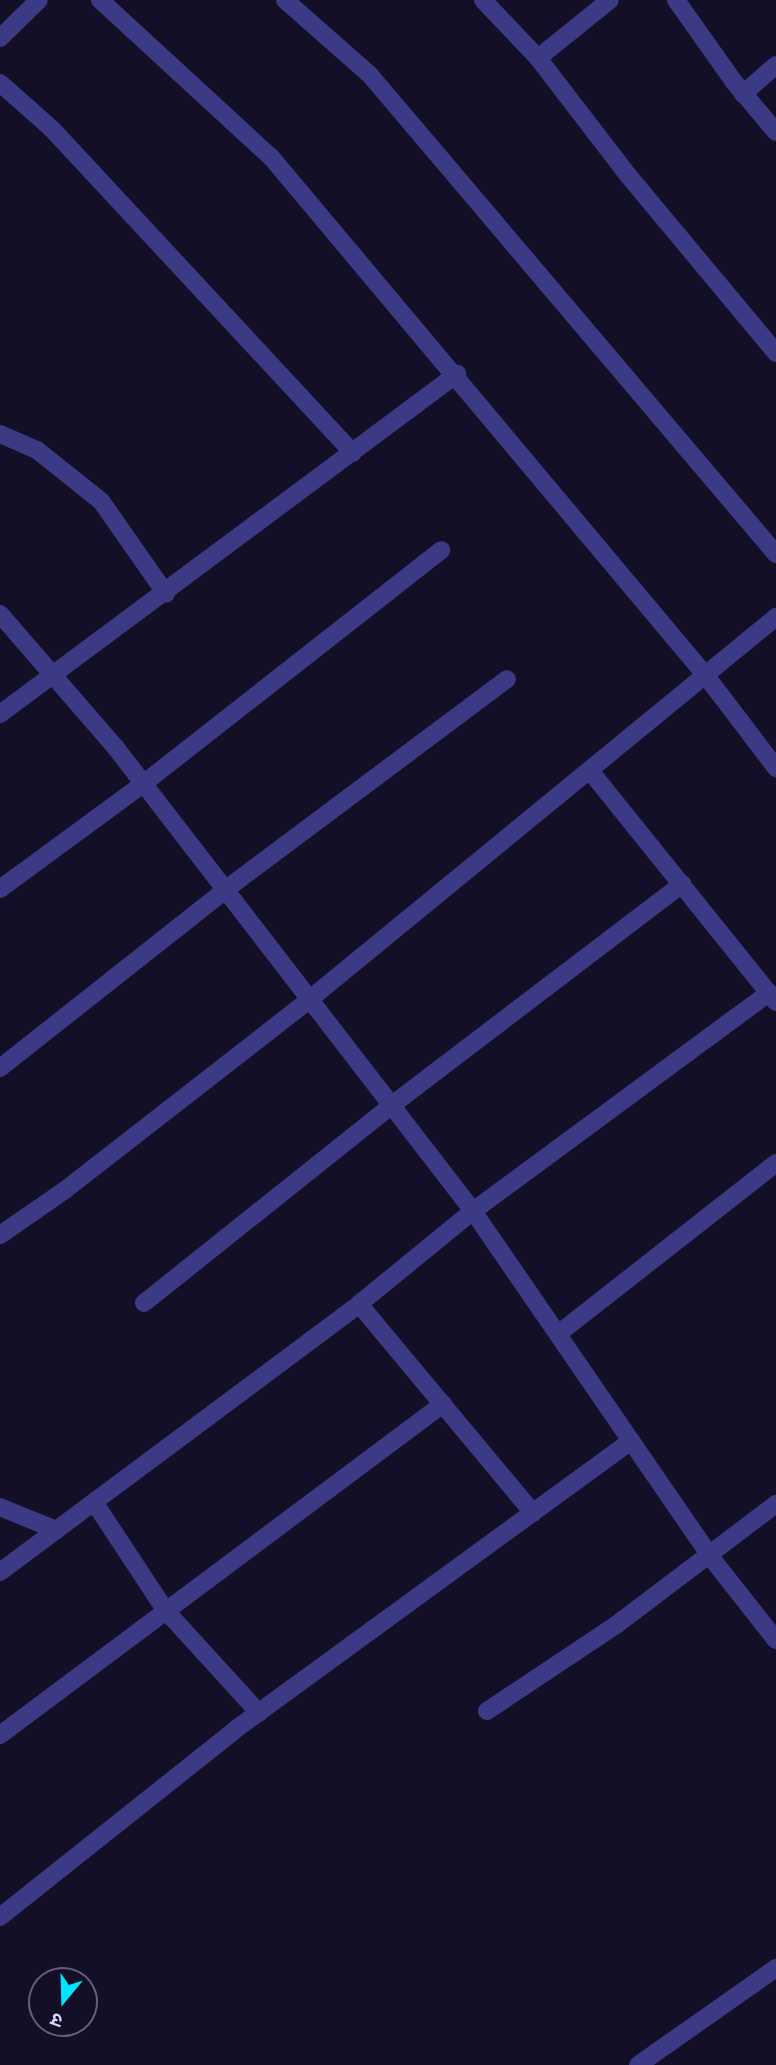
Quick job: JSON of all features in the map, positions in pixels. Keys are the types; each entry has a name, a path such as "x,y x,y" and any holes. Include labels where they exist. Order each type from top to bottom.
{"street":[{"path":"0,38 39,0"},
{"path":"100,0 271,157 457,374 706,676 776,768"},
{"path":"285,0 370,75 776,554"},
{"path":"483,0 538,58 627,174 776,353"},
{"path":"538,58 610,0"},
{"path":"676,0 743,94 776,132"},
{"path":"743,94 776,65"},
{"path":"0,83 52,129 353,453"},
{"path":"0,715 52,674 166,594 457,374"},
{"path":"0,434 37,450 101,501 166,594"},
{"path":"0,889 143,784 440,550"},
{"path":"0,614 143,784 473,1211 709,1555 776,1640"},
{"path":"0,1235 65,1190 310,999 591,772 776,617"},
{"path":"0,1068 225,890 507,679"},
{"path":"0,1572 359,1304 473,1211 773,998 591,772"},
{"path":"144,1303 392,1105 682,884"},
{"path":"558,1334 776,1163"},
{"path":"359,1304 533,1513"},
{"path":"0,1735 443,1404"},
{"path":"0,1917 258,1713 631,1441"},
{"path":"94,1502 166,1611 258,1713"},
{"path":"486,1711 617,1625 776,1504"},
{"path":"0,1507 56,1530"},
{"path":"638,2065 776,1968"}]}
